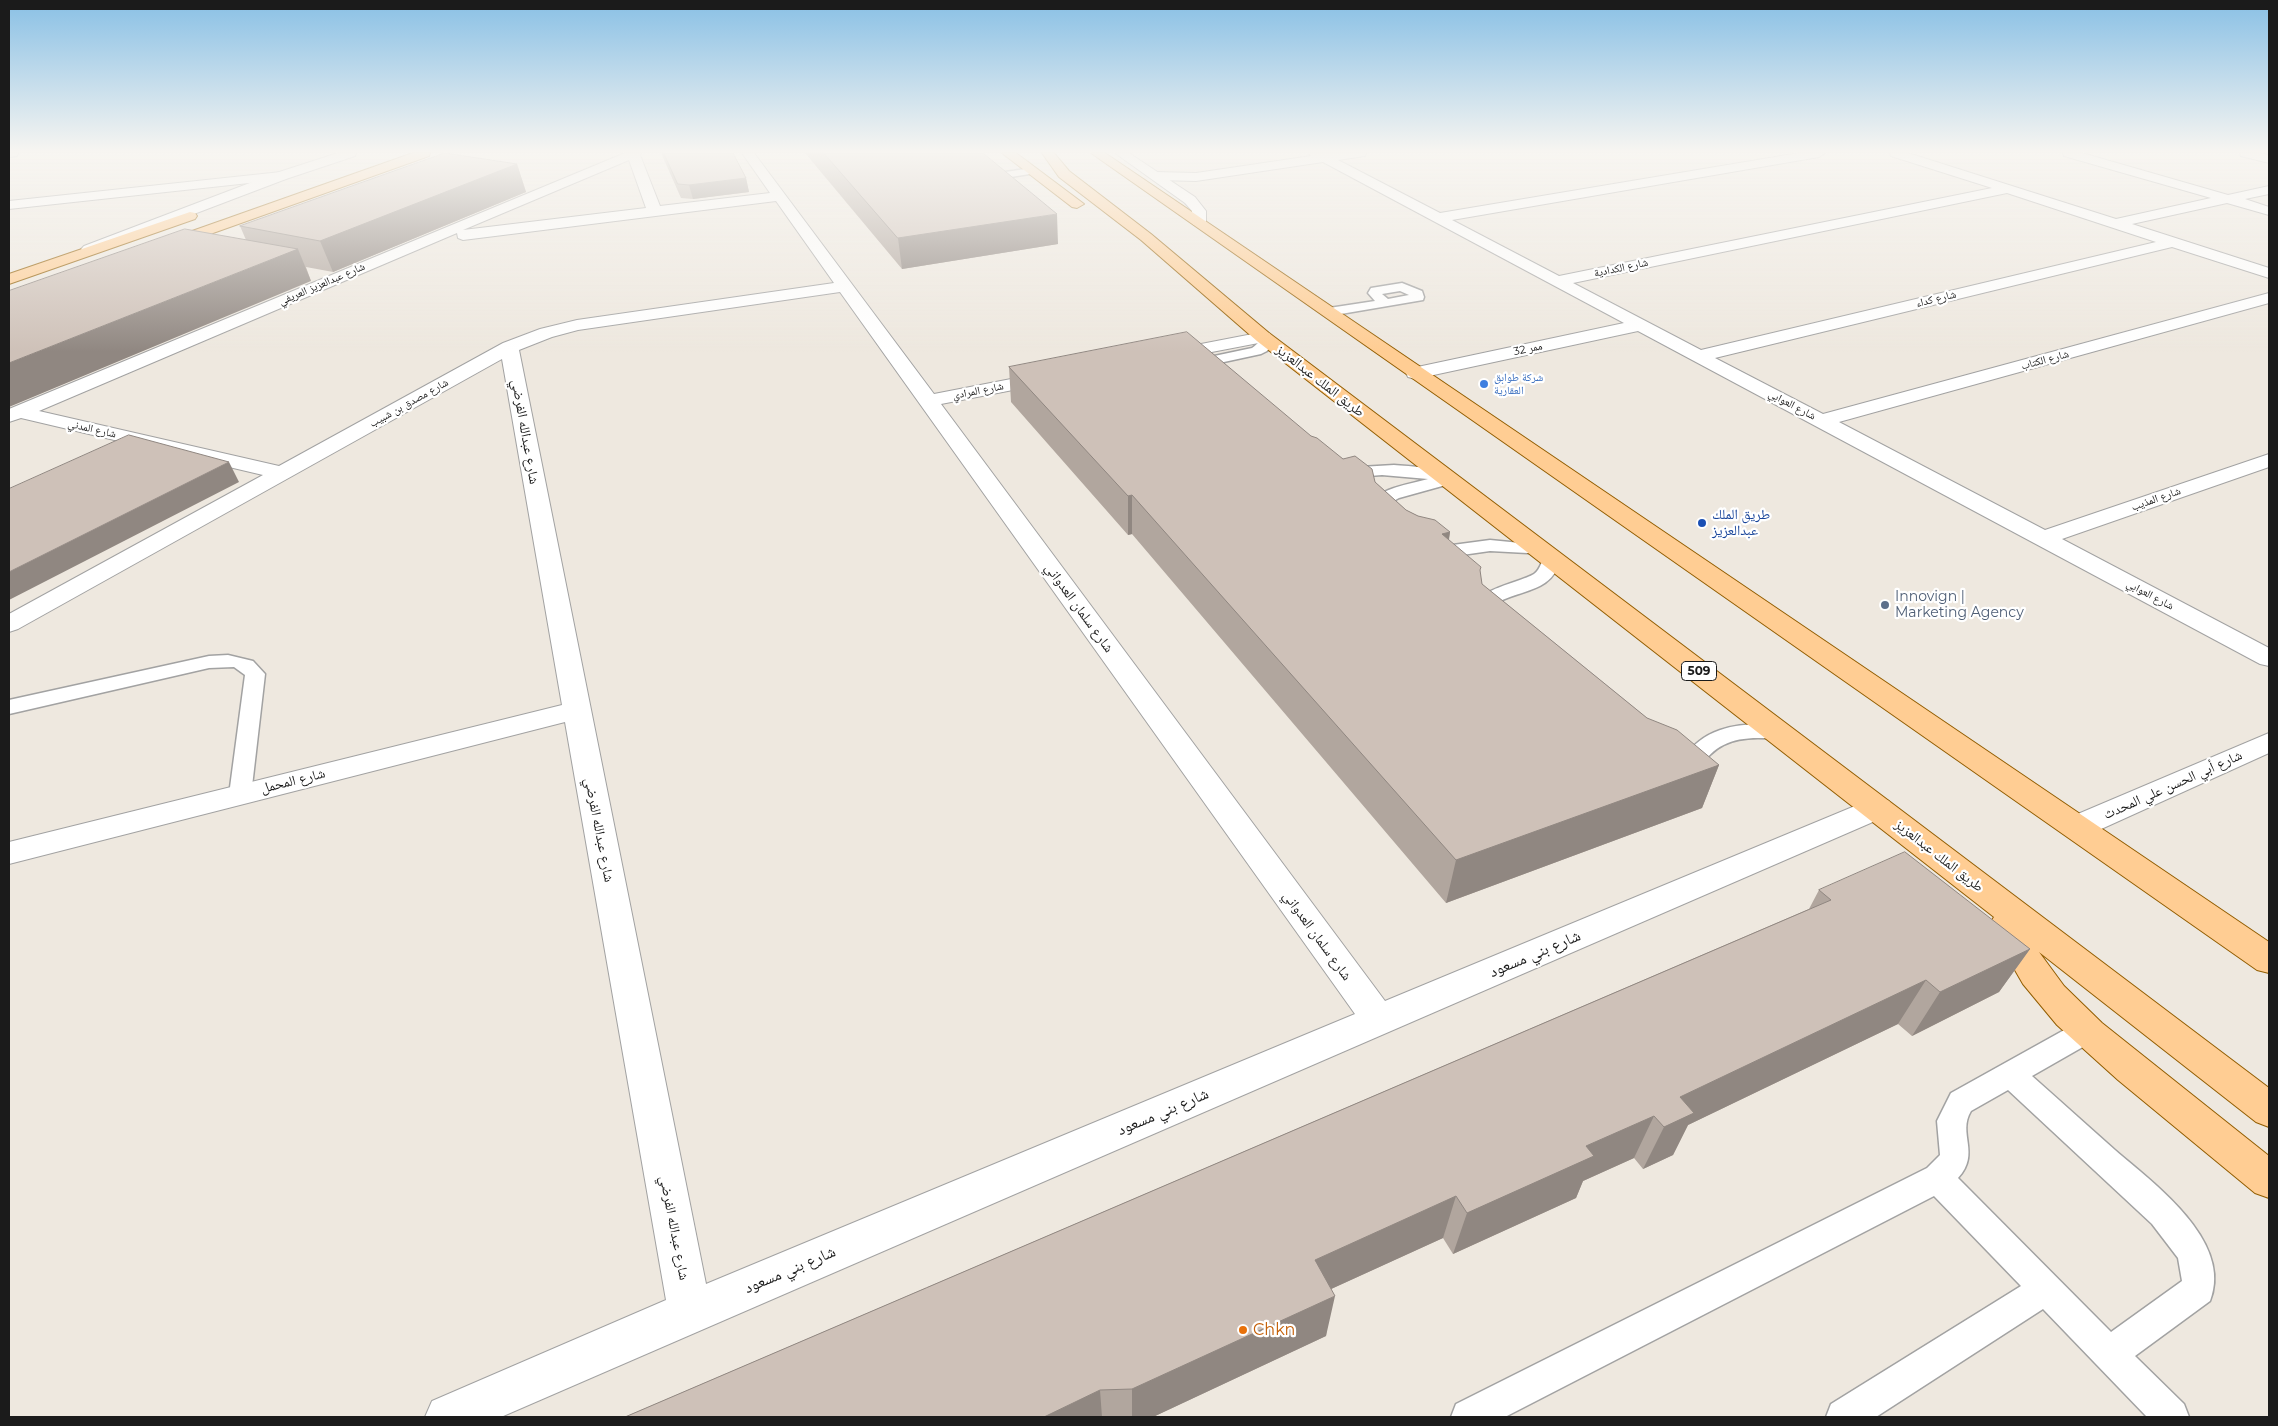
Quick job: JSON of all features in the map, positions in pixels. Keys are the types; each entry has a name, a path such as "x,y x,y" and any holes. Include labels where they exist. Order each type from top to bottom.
{"main road":[{"path":"9,279 181,220"},
{"path":"157,248 237,220"},
{"path":"1110,220 1133,228"},
{"name":"طريق الملك عبدالعزيز","path":"1122,220 1266,339 1446,479 1878,808 2269,1110"},
{"path":"1195,220 1415,373 2269,960"},
{"path":"2000,902 2006,925 2018,949 2034,975 2056,1003 2085,1032 2269,1180"}],"street":[{"path":"40,268 161,220"},
{"name":"شارع عبدالعزيز العريفي","path":"14,414 478,220"},
{"path":"432,239 593,220"},
{"name":"شارع سلمان العدواني","path":"797,220 1378,1020"},
{"name":"شارع العوابي","path":"1441,220 2269,658"},
{"name":"شارع الكدادية","path":"1558,281 1859,220"},
{"path":"2104,220 2269,273"},
{"path":"2115,223 2131,220"},
{"name":"شارع كداء","path":"1699,356 2173,242"},
{"path":"157,248 189,251"},
{"path":"306,273 335,278"},
{"name":"شارع مصدق بن شبيب","path":"9,624 509,347 546,332 576,325 845,286"},
{"name":"شارع الكتاب","path":"1821,421 2269,298"},
{"name":"ممر 32","path":"1415,373 1641,325"},
{"path":"1148,359 1266,339"},
{"name":"شارع عبدالله الفرضي","path":"509,347 690,1312"},
{"name":"شارع المرادي","path":"928,401 1062,375"},
{"name":"شارع المدني","path":"14,414 282,473"},
{"name":"شارع المذيب","path":"2044,538 2269,460"},
{"name":"شارع المحمل","path":"9,853 576,710"},
{"name":"شارع أبي الحسن علي المحدث","path":"2077,827 2269,742"},
{"name":"شارع بني مسعود","path":"448,1417 690,1312 1878,808"}],"lane":[{"path":"1329,312 1386,303"},
{"path":"1218,385 1201,369 1202,364 1256,351 1262,348 1266,339"},
{"path":"1325,472 1341,473 1398,469 1446,479"},
{"path":"1390,526 1377,515 1377,506 1380,501 1393,494 1446,479"},
{"path":"1416,549 1428,553 1442,554 1472,547 1494,545 1546,554 1552,567 1547,574 1538,580 1485,602 1481,614 1485,623 1493,629"},
{"path":"9,707 209,662 223,660 245,664 255,674 240,795"},
{"path":"1657,763 1674,767 1691,764 1696,752 1707,744 1720,737 1737,732 1778,732"},
{"path":"1469,1417 1938,1178 1953,1162 1954,1147 1951,1118 1961,1102 2085,1032"},
{"path":"2010,1074 2163,1214 2183,1237 2196,1260 2200,1276 2198,1289 2109,1354"},
{"path":"1938,1178 2171,1417"},
{"path":"1844,1417 2045,1289"}],"building":[{"path":"258,220 375,220 320,241 240,226"},
{"path":"882,220 1020,220 898,238"},
{"path":"185,229 298,249 9,363 9,291"},
{"path":"1187,332 1311,436 1317,438 1343,459 1355,456 1372,469 1375,482 1406,510 1418,516 1435,520 1450,532 1442,534 1481,567 1482,584 1647,718 1677,730 1719,765 1456,860 1132,495 1128,496 1009,367"},
{"path":"129,435 229,462 9,572 9,489"},
{"path":"1905,852 2030,949 1940,992 1926,980 1680,1097 1694,1113 1664,1127 1654,1116 1586,1146 1594,1156 1467,1213 1456,1196 1315,1260 1335,1296 1132,1389 1100,1390 1044,1417 625,1417 1831,900 1819,890"}],"place":[{"name":"شركة طوابق العقارية","path":"1484,384"},
{"name":"طريق الملك عبدالعزيز","path":"1702,523"},
{"name":"Innovign | Marketing Agency","path":"1885,605"},
{"name":"Chkn","path":"1243,1330"}]}
